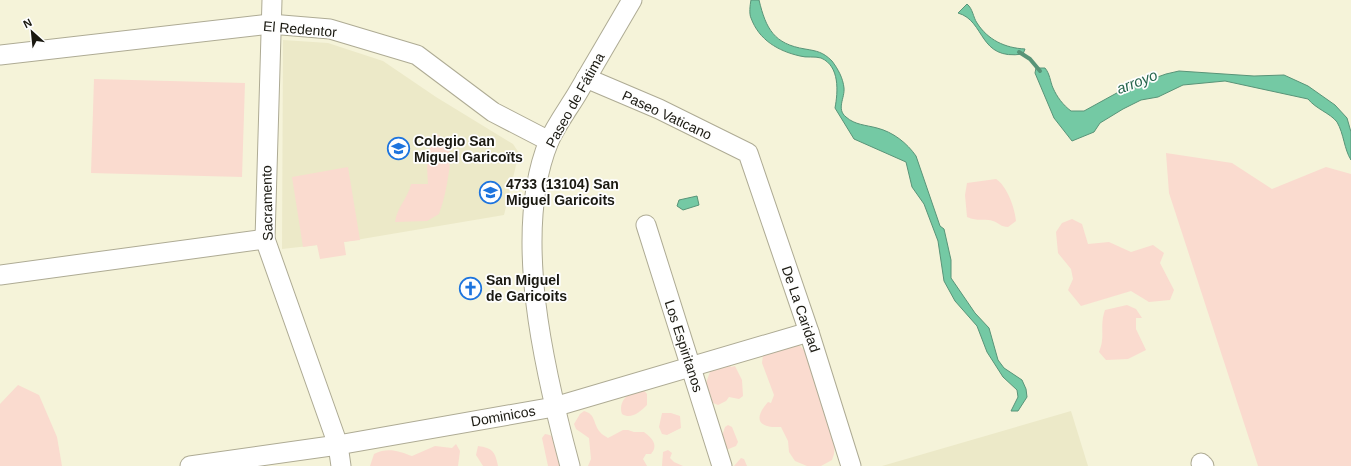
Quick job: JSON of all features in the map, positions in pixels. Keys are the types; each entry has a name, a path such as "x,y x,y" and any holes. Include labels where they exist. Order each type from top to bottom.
{"street":[{"name":"Sacramento","path":"272,0 270,24 265,239 338,446 341,466"},
{"name":"Paseo de Fátima","path":"570,466 554,407 535,302 532,251 535,187 549,141 632,0"},
{"name":"El Redentor","path":"0,55 270,24 330,29 417,55 493,112 549,141"},
{"name":"Paseo Vaticano","path":"586,78 659,109 748,153"},
{"name":"De La Caridad","path":"748,153 809,332 852,466"},
{"name":"Los Espiritanos","path":"646,225 722,466"},
{"path":"0,275 265,239"},
{"name":"Dominicos","path":"190,466 338,446 554,407 690,365 809,332"}],"shaded area":[{"path":"751,0 759,0 768,27 779,39 794,47 820,52 832,61 843,81 844,92 841,107 843,114 849,120 883,130 894,135 904,142 916,156 940,226 944,229 951,260 951,278 975,313 989,328 998,360 1004,368 1022,380 1026,389 1027,397 1018,411 1011,411 1018,397 1017,390 1003,377 987,352 977,326 955,301 944,281 938,241 924,204 912,187 906,162 854,139 835,108 837,87 835,73 832,67 821,58 802,57 777,48 770,43 754,26 750,16"},
{"path":"967,4 971,8 977,23 986,34 1004,45 1025,49 1023,54 1008,55 998,52 990,46 974,24 967,17 958,13"},
{"name":"Colegio San Miguel Garicoïts","path":"283,40 328,43 383,61 436,97 513,144 519,153 504,215 344,242 282,249"},
{"path":"1036,68 1045,68 1056,95 1071,111 1084,111 1124,89 1179,71 1254,76 1284,75 1308,86 1335,105 1347,118 1351,132 1351,160 1337,122 1308,99 1225,81 1183,85 1158,97 1141,100 1100,123 1094,132 1072,141 1054,118 1035,73"},
{"path":"94,79 245,83 242,177 91,173"},
{"path":"438,134 450,150 447,182 439,214 427,221 395,222 411,184 428,184 427,164 429,151"},
{"path":"1166,153 1232,163 1272,189 1326,167 1351,174 1351,466 1258,466 1169,193"},
{"path":"348,167 360,240 344,242 346,255 320,259 317,245 303,247 292,177"},
{"path":"996,179 1007,192 1014,210 1016,221 1008,227 990,220 967,217 965,195 967,183"},
{"path":"697,196 699,205 683,210 677,206 679,200"},
{"path":"1072,219 1082,224 1088,244 1109,242 1131,252 1153,245 1164,253 1160,263 1174,290 1170,300 1149,302 1131,291 1081,306 1068,290 1073,279 1071,269 1058,253 1056,232 1062,223"},
{"path":"1127,305 1136,309 1142,318 1136,318 1136,329 1146,350 1128,359 1106,360 1099,352 1102,341 1103,316 1105,310"},
{"path":"798,344 805,351 836,428 834,454 832,460 821,466 807,466 795,461 789,452 788,441 781,427 767,426 760,421 759,418 763,408 768,402 771,403 774,395 762,363 763,355"},
{"path":"729,361 731,367 735,366 742,380 743,396 739,399 729,397 726,401 718,405 713,403 706,383 710,372 711,363"},
{"path":"18,385 39,395 57,437 62,466 0,466 0,404"},
{"path":"642,388 647,394 647,405 632,416 625,416 622,414 621,405 625,398 637,389 640,392"},
{"path":"584,411 591,414 598,429 608,438 623,430 644,432 647,434 654,442 654,448 651,454 646,454 643,459 647,466 588,466 591,459 589,438 576,429 574,424 580,414"},
{"path":"1071,411 1088,466 882,466"},
{"path":"662,413 671,413 680,416 681,428 667,435 662,434 659,427"},
{"path":"728,425 732,427 738,442 736,446 726,450 720,442 725,427"},
{"path":"545,434 550,435 556,441 563,466 548,466 542,438"},
{"path":"456,444 460,451 458,466 370,466 374,454 379,452 393,450 412,456 435,446 452,448"},
{"path":"478,446 487,448 494,454 498,466 483,466 476,455"},
{"path":"668,450 672,453 670,458 674,462 683,466 662,466 663,452"},
{"path":"741,458 744,459 747,466 734,466"}],"waterway":[{"name":"arroyo","path":"1019,52 1030,59 1040,71"}],"place":[{"name":"Colegio San Miguel Garicoïts","path":"399,149"},
{"name":"4733 (13104) San Miguel Garicoits","path":"491,192"},
{"name":"San Miguel de Garicoits","path":"470,288"}]}
